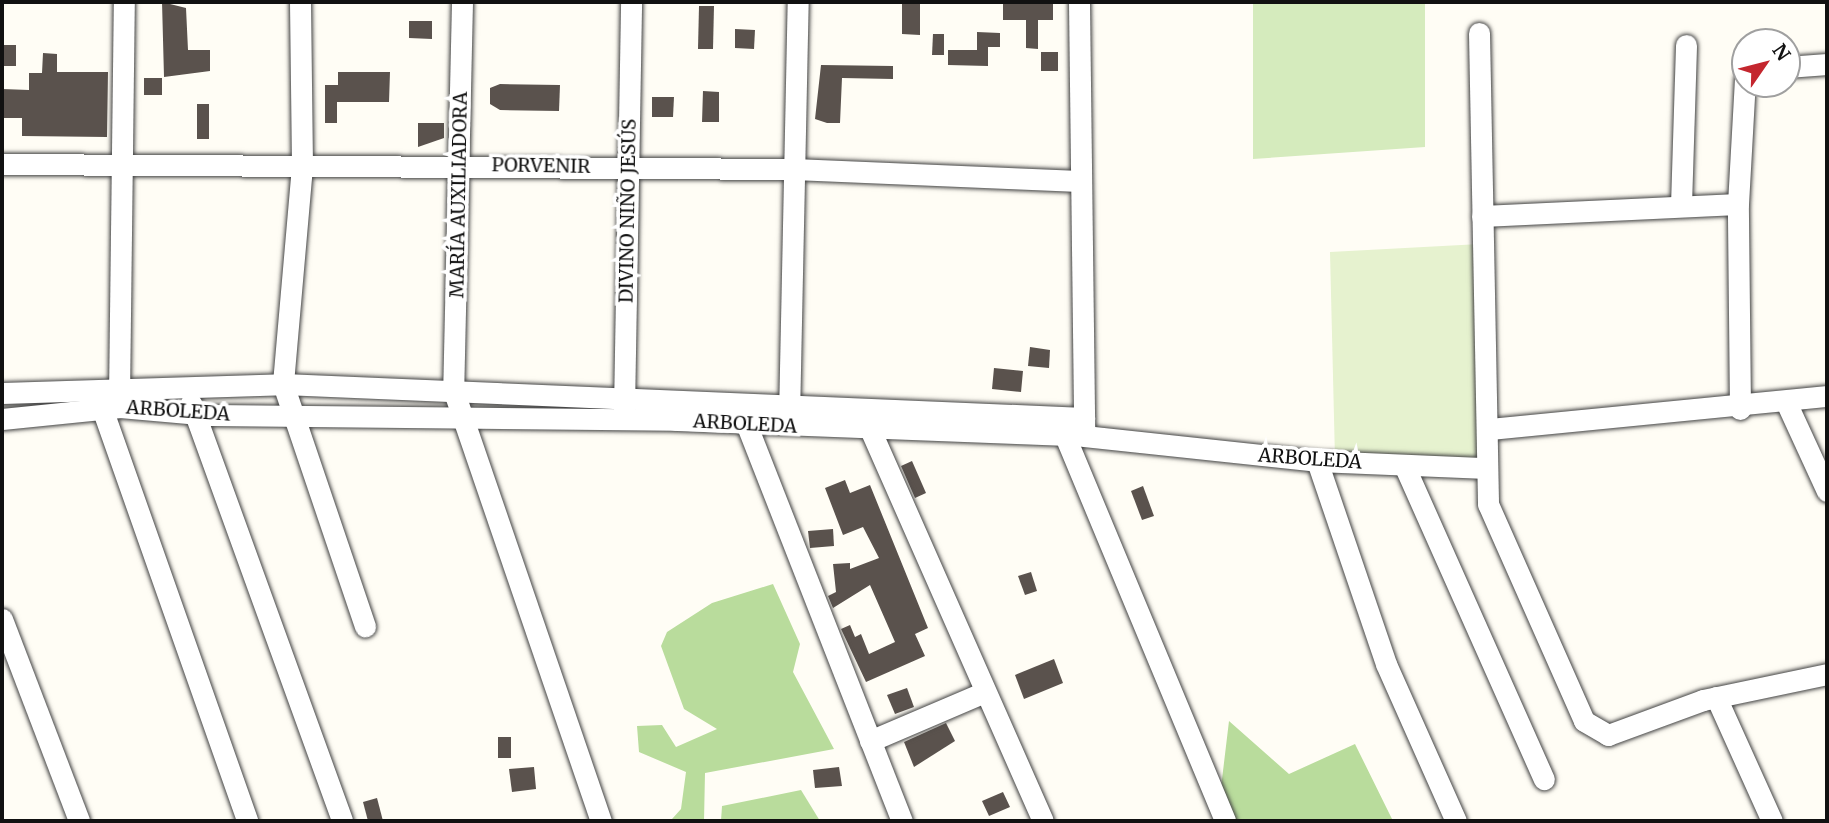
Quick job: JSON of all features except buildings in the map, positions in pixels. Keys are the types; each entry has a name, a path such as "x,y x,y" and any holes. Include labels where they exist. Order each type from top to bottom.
{"street":[{"path":"109,407 119,385 119,165 124,2"},
{"path":"300,2 302,166 283,384 365,626"},
{"name":"MARÍA AUXILIADORA","path":"462,2 462,165 453,389 601,821"},
{"name":"DIVINO NIÑO JESÚS","path":"624,419 631,2"},
{"path":"789,426 792,169 798,2"},
{"path":"1079,2 1081,181 1078,430 1225,821"},
{"path":"1479,33 1490,429 1488,504 1498,534 1594,732 1608,736 1716,697 1827,674"},
{"path":"1681,205 1686,46"},
{"path":"1801,66 1827,64"},
{"path":"1740,409 1738,204 1744,98"},
{"name":"PORVENIR","path":"2,164 792,169 1081,181"},
{"path":"1482,216 1738,204"},
{"name":"ARBOLEDA","path":"2,393 96,385 185,388 283,384 737,401 1078,430 1317,461 1487,468"},
{"path":"96,385 109,407 247,821"},
{"path":"185,388 342,821"},
{"path":"1490,429 1740,409 1827,396"},
{"path":"737,401 902,821"},
{"path":"1786,402 1827,491"},
{"name":"ARBOLEDA","path":"2,419 109,407 194,413 624,419 870,429 1078,430"},
{"path":"870,429 1043,821"},
{"path":"1317,461 1386,664 1456,821"},
{"path":"1404,465 1544,779"},
{"path":"2,619 79,821"},
{"path":"870,741 985,692"},
{"path":"1716,697 1772,821"}],"green space":[{"path":"1253,2 1425,2 1425,147 1253,159"},
{"path":"1480,244 1483,458 1335,459 1330,252"},
{"path":"773,584 800,644 793,672 834,749 705,773 704,821 672,819 681,809 686,772 639,752 637,726 662,725 676,747 717,729 684,709 661,646 667,632 712,603"},
{"path":"1229,721 1289,774 1355,744 1393,821 1217,821"},
{"path":"801,790 820,821 721,821 722,806"}]}
